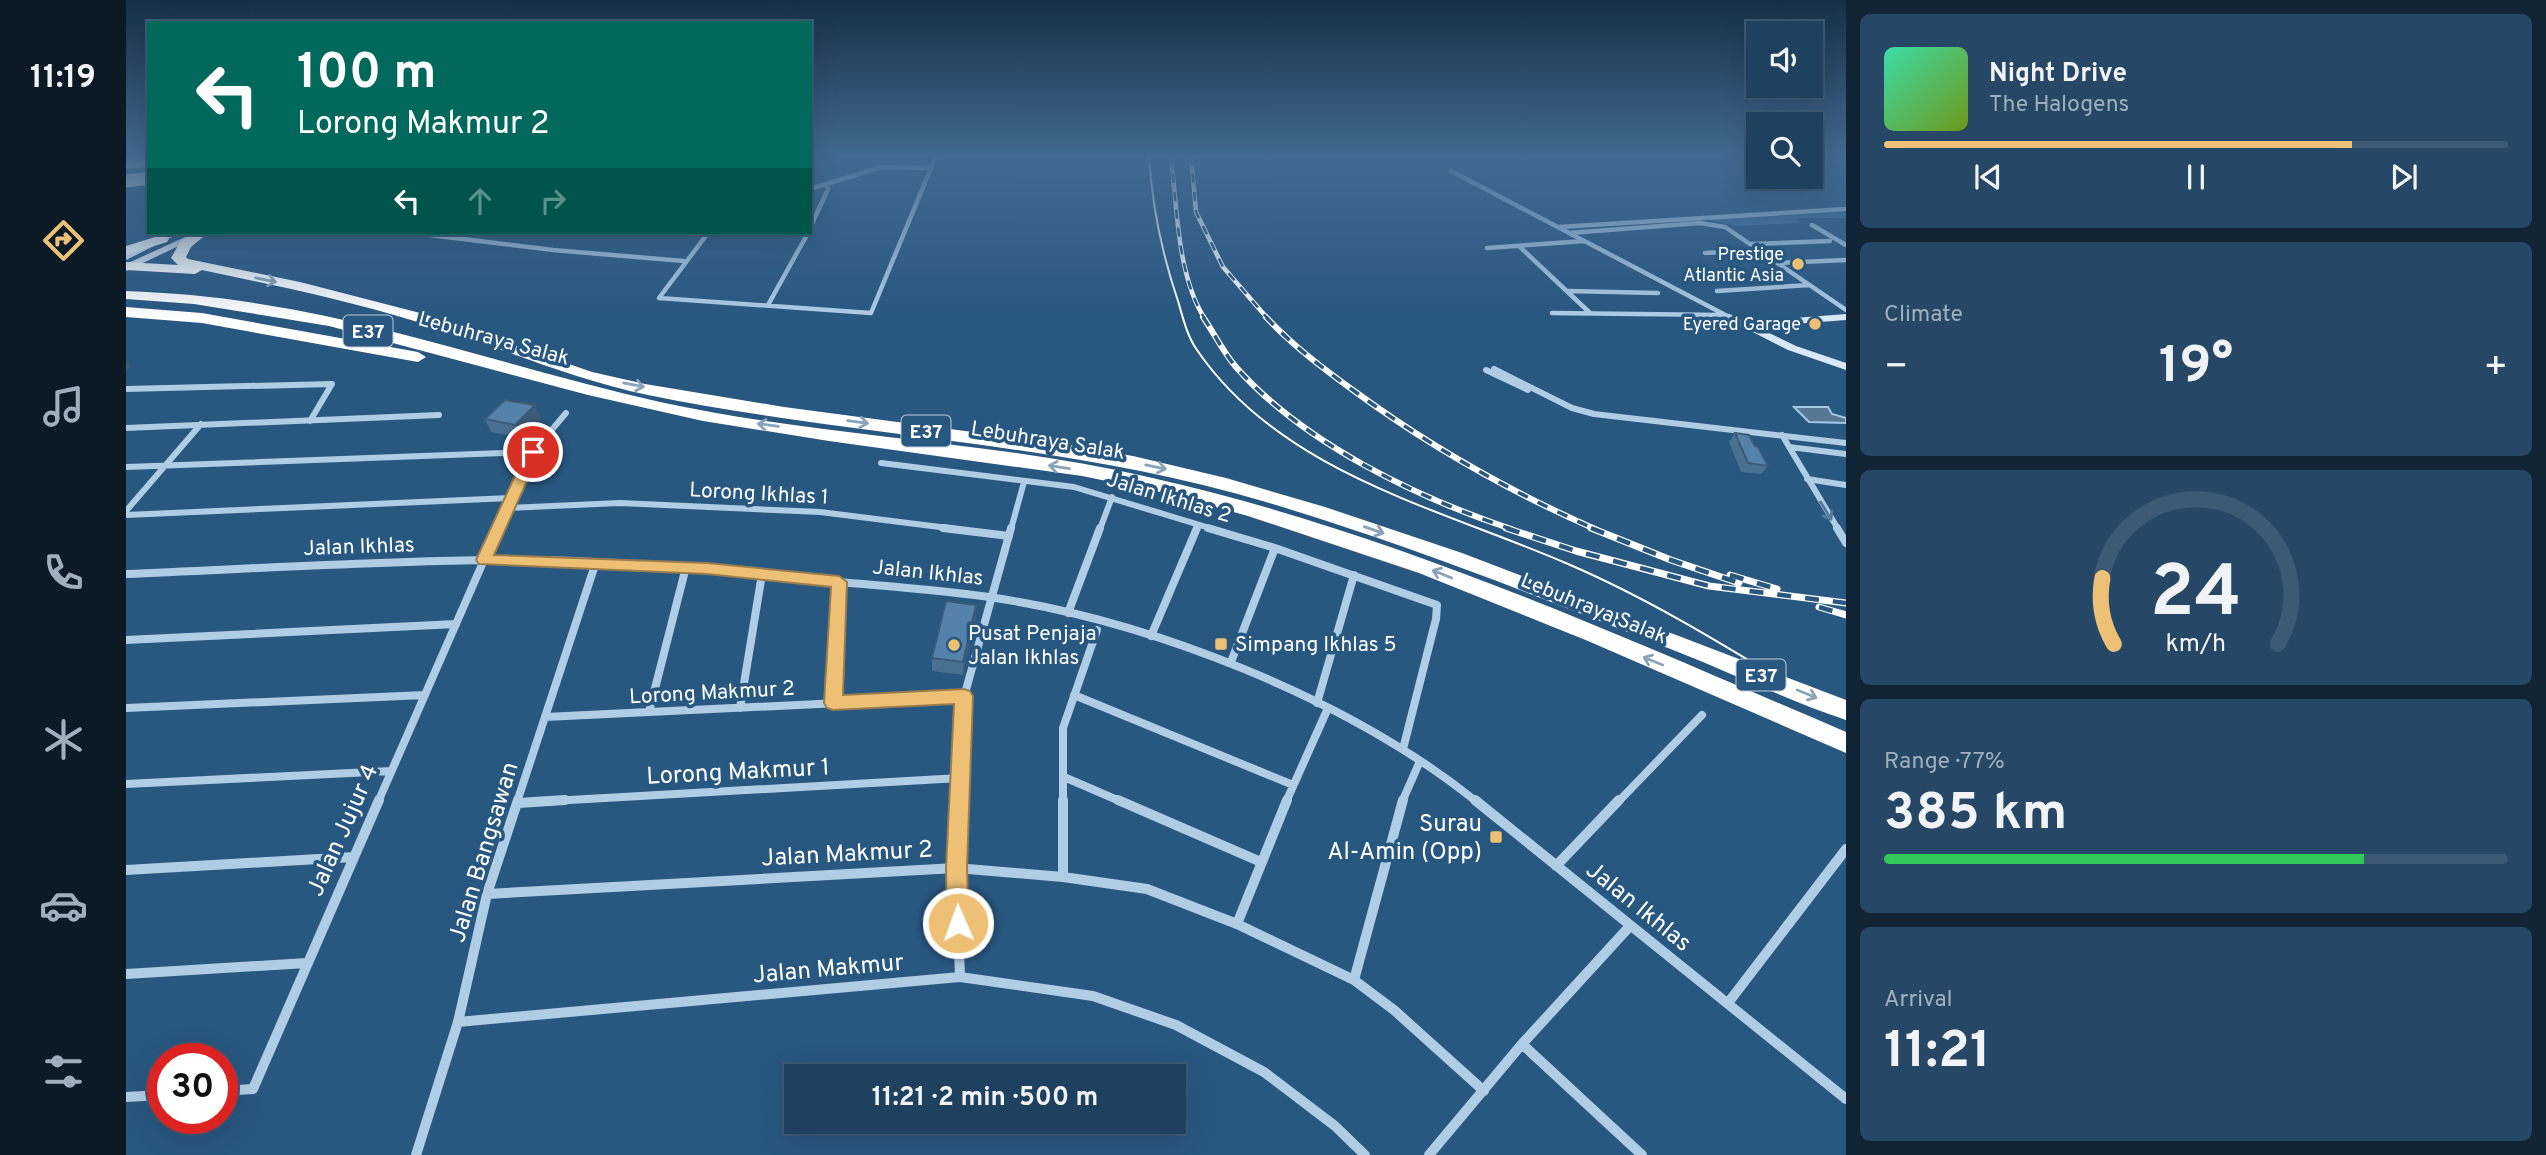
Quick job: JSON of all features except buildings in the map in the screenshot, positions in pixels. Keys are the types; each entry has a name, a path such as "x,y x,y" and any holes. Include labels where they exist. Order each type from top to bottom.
{"highway":[{"path":"198,235 185,245 178,258 225,273"},
{"path":"126,251 169,236"},
{"path":"127,264 225,273 300,286 419,317 588,384"},
{"name":"Lebuhraya Salak","path":"126,284 154,290 299,301 588,384 727,419 1063,467 1161,486 1277,516 1415,563 1846,743"},
{"name":"Lebuhraya Salak","path":"126,295 154,290"},
{"path":"126,312 202,318 588,384"},
{"path":"126,322 202,318"},
{"name":"Lebuhraya Salak","path":"588,384 1068,450 1201,477 1313,509 1427,548 1676,640 1846,710"}],"street":[{"path":"706,235 684,261 659,298 855,314 871,313 914,210"},
{"path":"1525,210 1744,325 1792,348 1846,367"},
{"path":"1558,227 1832,210"},
{"path":"1569,233 1700,223 1729,229 1846,310"},
{"path":"1812,225 1846,244"},
{"path":"127,264 196,235"},
{"path":"429,235 553,250 684,261"},
{"path":"768,305 807,235"},
{"path":"127,264 169,236"},
{"path":"1751,244 1830,240"},
{"path":"1487,248 1584,241"},
{"path":"1520,247 1590,313"},
{"path":"1704,253 1760,250"},
{"path":"1778,263 1846,260"},
{"path":"1717,291 1810,285"},
{"path":"1567,291 1658,293"},
{"path":"1835,302 1846,301"},
{"path":"1552,313 1724,315"},
{"path":"1744,325 1846,317"},
{"path":"1486,370 1496,371 1541,396 1602,416 1846,443"},
{"path":"126,390 332,384 310,421"},
{"name":"Jalan Jujur 4","path":"238,1090 253,1089 507,508 533,452 566,413"},
{"path":"126,428 439,415"},
{"path":"126,513 201,425"},
{"path":"1782,435 1846,543"},
{"path":"1789,447 1846,454"},
{"path":"126,467 533,452"},
{"name":"Jalan Ikhlas 2","path":"881,463 1074,487 1275,548 1437,605 1436,619 1403,749"},
{"path":"1807,479 1846,485"},
{"path":"960,977 956,868 964,696 1024,482"},
{"path":"126,513 512,498"},
{"path":"1068,613 1112,498"},
{"name":"Lorong Ikhlas 1","path":"507,508 620,503 820,512 1009,536"},
{"path":"1151,636 1198,525"},
{"path":"1231,662 1275,548"},
{"name":"Jalan Ikhlas","path":"126,574 484,560 686,567 991,597 1068,613 1151,636 1231,662 1328,708 1403,749 1462,790 1846,1099"},
{"name":"Jalan Bangsawan","path":"416,1155 458,1022 487,894 596,562"},
{"path":"649,712 686,567"},
{"path":"740,708 762,574"},
{"path":"1317,703 1354,575"},
{"path":"833,703 839,582"},
{"path":"126,640 456,624"},
{"path":"1063,877 1063,728 1097,630"},
{"path":"126,708 425,695"},
{"path":"1074,695 1293,785"},
{"name":"Lorong Makmur 2","path":"545,717 964,696"},
{"path":"1237,924 1293,785 1328,708"},
{"path":"1556,866 1702,715"},
{"path":"1354,980 1404,796 1420,761"},
{"path":"126,784 391,771"},
{"path":"1064,777 1261,862"},
{"name":"Lorong Makmur 1","path":"518,803 960,778"},
{"path":"1728,1003 1846,849"},
{"path":"126,870 353,857"},
{"name":"Jalan Makmur 2","path":"487,894 956,868 1063,877 1147,889 1237,924 1354,980 1394,1010 1484,1091"},
{"path":"1429,1155 1522,1044 1630,926"},
{"path":"126,974 307,963"},
{"name":"Jalan Makmur","path":"458,1022 960,977 1093,996 1176,1025 1264,1072 1335,1126 1365,1155"},
{"path":"1522,1044 1642,1155"},
{"path":"126,1097 147,1096"}],"shaded area":[{"path":"1846,212 1846,218 1796,218 1801,223 1736,226 1708,220"},
{"path":"1794,407 1828,407 1832,414 1846,418 1846,423 1809,422"}],"tram line":[{"path":"1155,210 1167,266 1191,339 1232,392 1272,427 1317,457 1366,482 1568,564 1640,598 1846,719"}],"railway":[{"path":"1176,210 1189,282 1205,319"},
{"path":"1196,210 1223,267 1268,319"},
{"path":"1203,317 1236,367 1294,420 1327,443 1400,484 1511,529"},
{"path":"1268,319 1321,366 1414,432 1502,484 1595,529"},
{"path":"1506,528 1576,551 1709,586 1846,603"},
{"path":"1591,528 1671,560 1739,583"},
{"path":"1730,575 1777,589"},
{"path":"1819,607 1846,615"}],"place":[{"name":"Prestige Atlantic Asia","path":"1798,264"},
{"name":"Eyered Garage","path":"1815,324"},
{"name":"Simpang Ikhlas 5","path":"1221,644"},
{"name":"Pusat Penjaja Jalan Ikhlas","path":"954,645"},
{"name":"Surau Al-Amin (Opp)","path":"1496,837"}],"route":[{"path":"533,452 484,560 537,560 707,569 839,582 833,703 964,696 956,868 958,923"}]}
